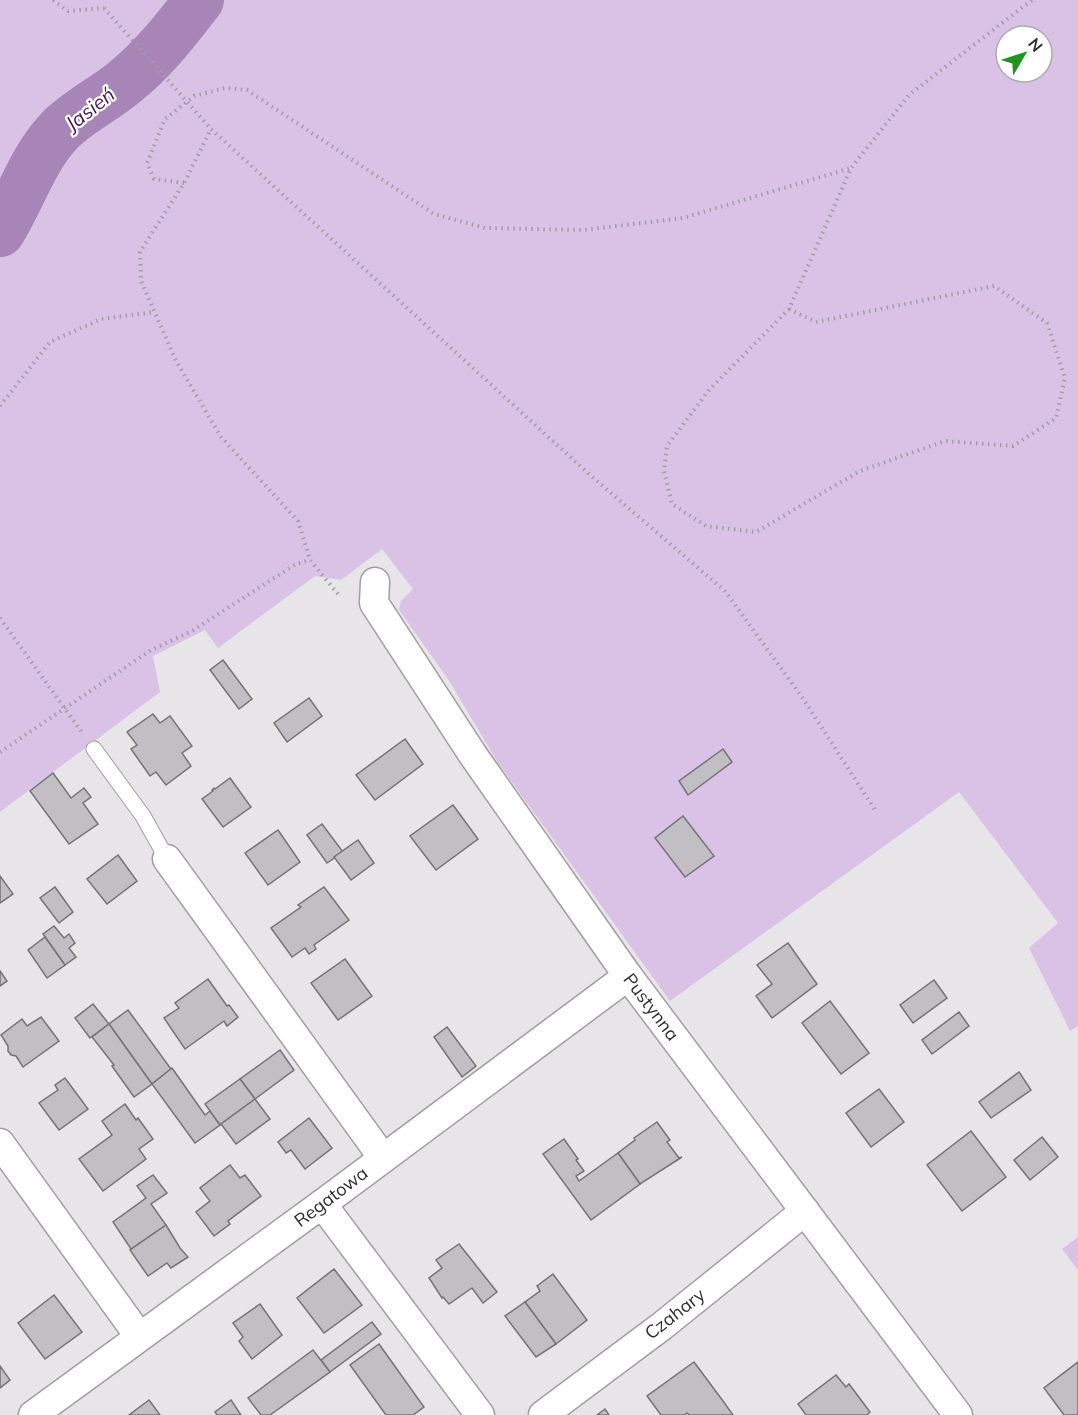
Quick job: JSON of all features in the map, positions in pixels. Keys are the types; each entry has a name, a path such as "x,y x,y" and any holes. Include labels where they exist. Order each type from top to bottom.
{"street":[{"name":"Pustynna","path":"375,582 374,603 472,755 628,976 958,1415"},
{"path":"167,859 383,1158"},
{"name":"Regatowa","path":"33,1415 628,976"},
{"path":"0,1143 139,1336"},
{"path":"322,1204 480,1415"},
{"name":"Czahary","path":"543,1415 662,1326 805,1211"}],"lane":[{"path":"94,748 143,816 167,859"}],"path":[{"path":"52,0 68,11 104,8 211,129 590,476 725,591 804,700 875,810"},
{"path":"789,309 816,322 994,286 1047,323 1065,378 1056,418 1013,446 945,441 860,471 756,532 706,526 672,504 664,471 667,447 709,390 789,309 851,168 909,95 1032,0"},
{"path":"184,183 154,179 147,163 165,119 194,96 225,88 247,90 434,214 484,228 583,230 683,218 851,168"},
{"path":"211,129 184,183 140,252 141,281 176,361 220,437 298,521 310,560 338,594"},
{"path":"0,406 50,342 102,319 154,312"},
{"path":"0,752 151,650 192,631 296,564 310,560"},
{"path":"0,618 94,748"}],"shaded area":[{"path":"0,0 1078,0 1078,1026 1070,1031 1029,948 1058,923 959,792 670,1001 498,763 448,679 399,610 401,601 413,589 382,549 341,580 315,576 218,648 205,630 153,656 160,692 0,812"},
{"path":"1078,1237 1078,1270 1062,1249"}],"building":[{"path":"223,660 252,699 239,709 210,670"},
{"path":"309,698 322,716 287,742 274,723"},
{"path":"153,714 160,723 170,716 192,746 182,753 191,766 166,785 156,772 150,776 131,749 137,745 127,732"},
{"path":"405,739 423,764 375,800 356,775"},
{"path":"723,749 732,762 688,795 679,781"},
{"path":"53,773 71,798 84,788 91,797 83,803 98,824 69,844 30,791"},
{"path":"230,778 251,807 223,827 202,799"},
{"path":"453,805 478,839 436,870 410,836"},
{"path":"683,816 714,856 685,877 655,838"},
{"path":"322,824 343,852 327,863 307,835"},
{"path":"278,830 300,862 268,885 245,853"},
{"path":"358,840 374,863 351,880 334,857"},
{"path":"118,855 137,881 107,904 87,879"},
{"path":"0,876 13,894 0,903"},
{"path":"55,887 73,912 59,923 40,898"},
{"path":"324,887 349,920 314,945 316,949 309,954 305,948 292,957 271,928"},
{"path":"54,926 64,938 69,934 75,943 69,948 76,957 65,965 43,934"},
{"path":"45,937 65,965 47,978 28,950"},
{"path":"788,943 817,984 772,1018 756,996 772,984 757,965"},
{"path":"345,959 372,996 338,1020 311,983"},
{"path":"0,971 7,981 0,986"},
{"path":"208,979 227,1006 229,1005 238,1017 227,1026 224,1021 185,1049 164,1018 179,1008 175,1003"},
{"path":"934,980 947,998 913,1023 900,1005"},
{"path":"830,1001 869,1053 841,1074 802,1023"},
{"path":"93,1004 109,1024 90,1038 75,1018"},
{"path":"128,1010 171,1069 152,1084 109,1024"},
{"path":"959,1012 969,1026 932,1054 922,1040"},
{"path":"41,1017 59,1041 23,1067 16,1056 11,1055 8,1051 8,1046 1,1035 22,1019 27,1026"},
{"path":"109,1024 152,1084 134,1097 112,1066 114,1065 92,1037"},
{"path":"447,1027 476,1066 462,1077 434,1037"},
{"path":"280,1050 294,1070 255,1099 240,1079"},
{"path":"172,1068 205,1115 210,1111 220,1125 195,1143 152,1084"},
{"path":"1019,1072 1031,1090 991,1118 979,1102"},
{"path":"65,1078 88,1109 59,1130 39,1103 58,1090 55,1085"},
{"path":"240,1079 255,1099 220,1125 205,1104"},
{"path":"879,1089 904,1122 871,1147 846,1113"},
{"path":"255,1099 270,1119 236,1144 221,1124"},
{"path":"125,1104 153,1139 139,1149 146,1159 103,1191 79,1159 112,1135 102,1121"},
{"path":"309,1118 332,1148 305,1169 291,1150 286,1153 278,1142"},
{"path":"657,1122 670,1140 667,1142 679,1158 682,1157 640,1184 618,1153"},
{"path":"971,1131 1006,1177 962,1211 927,1165"},
{"path":"1042,1137 1058,1157 1030,1180 1014,1160"},
{"path":"564,1139 584,1171 576,1176 579,1181 618,1153 640,1184 591,1220 543,1154"},
{"path":"230,1165 240,1178 245,1175 261,1196 228,1221 230,1224 214,1236 196,1212 210,1201 200,1188"},
{"path":"153,1175 167,1193 151,1204 166,1225 131,1249 113,1222 146,1198 137,1186"},
{"path":"166,1225 188,1257 171,1268 167,1263 148,1276 130,1250"},
{"path":"459,1244 497,1292 483,1303 472,1288 449,1304 442,1298 429,1278 442,1268 436,1260"},
{"path":"334,1269 362,1305 324,1333 297,1298"},
{"path":"553,1274 587,1320 556,1344 525,1302 540,1291 537,1286"},
{"path":"54,1295 82,1332 45,1359 18,1323"},
{"path":"525,1302 556,1344 536,1357 505,1316"},
{"path":"260,1304 282,1335 252,1359 239,1341 243,1337 233,1323"},
{"path":"372,1322 381,1334 330,1372 321,1360"},
{"path":"379,1344 424,1407 413,1415 386,1415 350,1365"},
{"path":"313,1350 330,1372 270,1415 261,1415 248,1398"},
{"path":"694,1362 733,1415 689,1415 687,1413 661,1415 647,1396"},
{"path":"1078,1362 1078,1415 1064,1415 1044,1388"},
{"path":"0,1366 10,1380 0,1388"},
{"path":"836,1375 846,1387 849,1384 870,1412 867,1415 806,1415 798,1404"},
{"path":"149,1400 160,1415 129,1415"},
{"path":"231,1400 241,1415 217,1415 215,1412"},
{"path":"605,1409 609,1415 597,1415"}],"waterway":[{"name":"Jasień","path":"0,232 34,166 50,141 68,123 118,87 146,63 199,0"}]}
